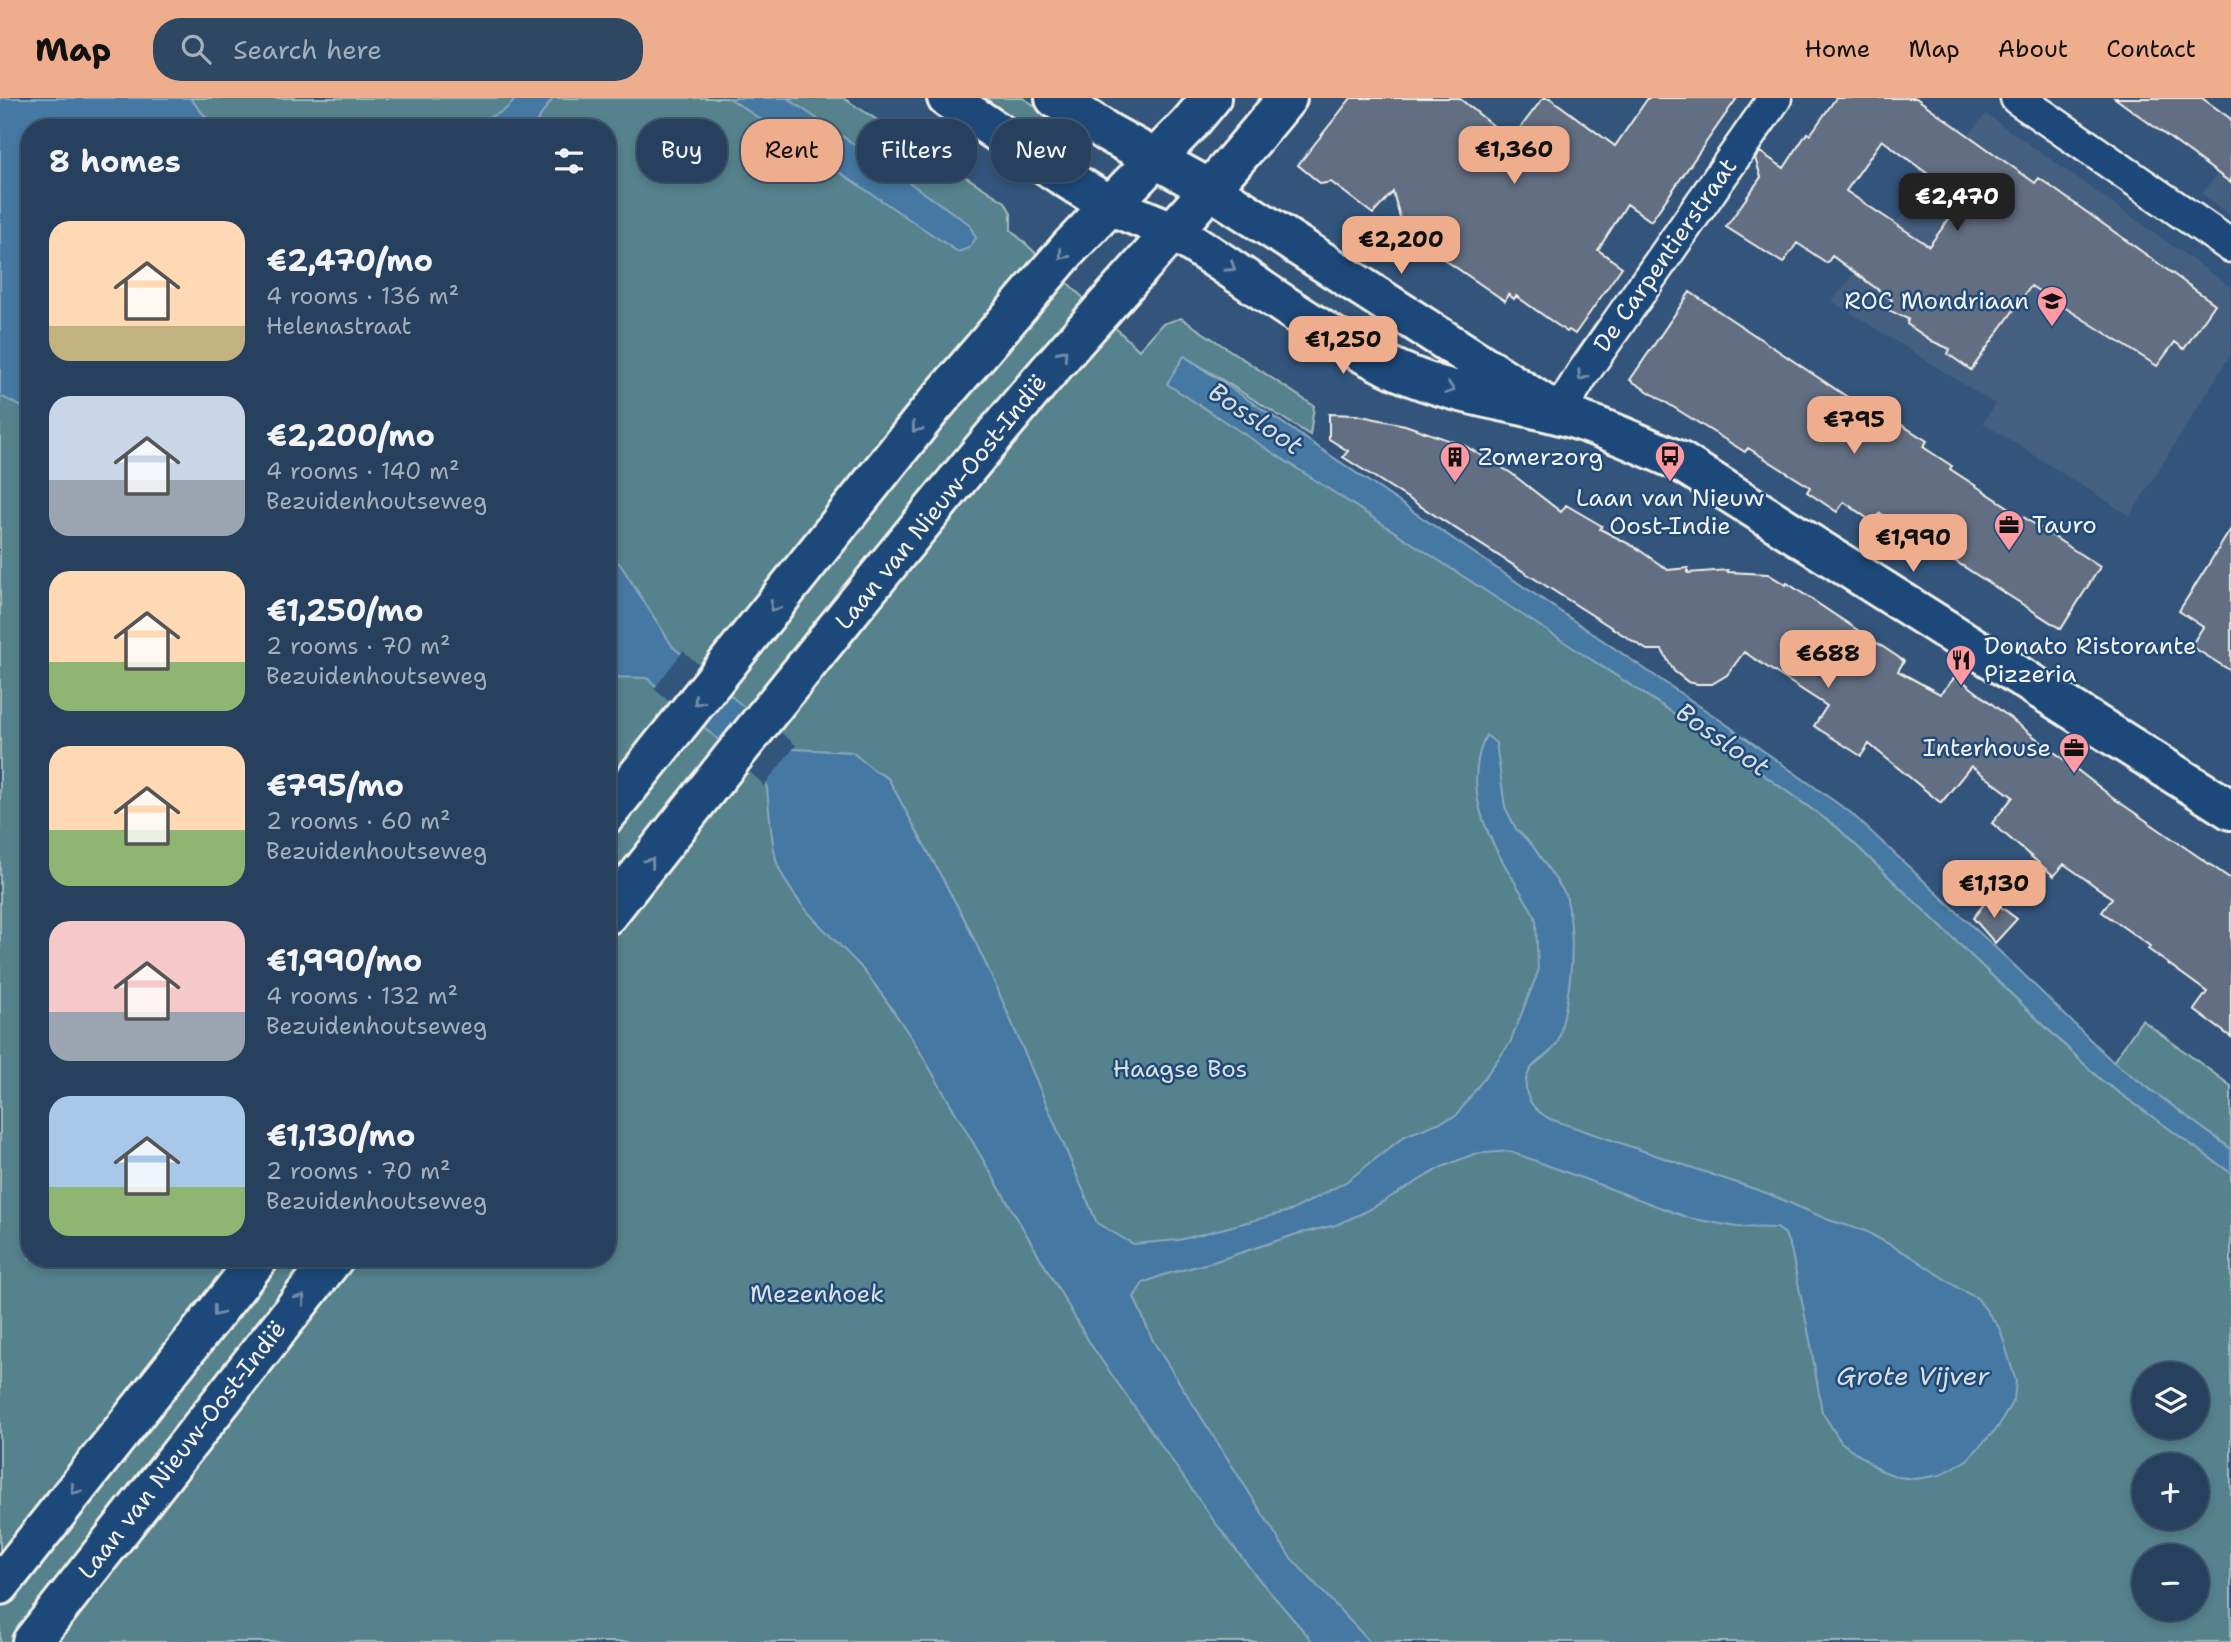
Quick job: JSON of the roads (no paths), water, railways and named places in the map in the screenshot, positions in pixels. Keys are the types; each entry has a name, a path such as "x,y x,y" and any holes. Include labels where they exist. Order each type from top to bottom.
{"main road":[{"path":"947,98 1110,205 1173,231 1340,341 1400,371 1453,391 1558,414 1619,435 1681,462 2231,810"},
{"path":"1055,98 1107,132 1210,189 1558,414"},
{"path":"616,803 932,408 1069,248 1211,98"},
{"name":"Laan van Nieuw-Oost-Indië","path":"616,904 785,690 1001,427 1243,153 1287,98"},
{"path":"0,1585 252,1267"},
{"name":"Laan van Nieuw-Oost-Indië","path":"32,1642 327,1267"}],"street":[{"name":"De Carpentierstraat","path":"1558,414 1583,373 1774,98"},
{"path":"2017,98 2231,246"}],"water":[{"path":"0,98 190,98 208,119 21,119 21,406 0,396"},
{"path":"516,98 553,98 538,119 483,119 510,106"},
{"path":"729,98 787,98 817,119 760,119"},
{"path":"843,137 857,146 857,182 908,182 969,224 976,238 969,248 958,252 843,175"},
{"name":"Bossloot","path":"1184,356 1720,720 1851,813 2013,964 2113,1062 2231,1149 2231,1173 2100,1079 1837,827 1709,736 1167,384"},
{"name":"Grote Vijver","path":"616,561 673,647 794,749 852,752 888,778 966,922 997,988 1097,1223 1133,1244 1179,1240 1293,1210 1346,1182 1405,1136 1456,1116 1510,1043 1538,972 1536,922 1497,852 1479,807 1476,784 1478,760 1486,735 1496,743 1505,807 1516,829 1532,845 1566,895 1571,927 1572,960 1560,1035 1552,1050 1534,1065 1528,1075 1526,1088 1532,1104 1550,1119 1769,1194 1829,1220 1865,1231 1909,1255 1977,1298 2000,1329 2016,1382 2014,1399 1998,1427 1967,1460 1940,1475 1916,1479 1898,1477 1880,1470 1841,1442 1822,1412 1810,1340 1791,1249 1785,1234 1777,1228 1737,1227 1689,1218 1509,1151 1474,1154 1442,1167 1365,1212 1336,1225 1297,1234 1213,1262 1163,1275 1143,1283 1134,1297 1153,1341 1290,1557 1370,1642 1313,1642 1257,1577 1214,1521 1091,1345 915,1043 888,1003 859,965 814,919 785,880 776,858 766,781 647,678 616,677"}],"place":[{"name":"ROC Mondriaan","path":"2052,328"},
{"name":"Laan van Nieuw Oost-Indie","path":"1670,483"},
{"name":"Zomerzorg","path":"1455,484"},
{"name":"Tauro","path":"2009,552"},
{"name":"Donato Ristorante Pizzeria","path":"1961,687"},
{"name":"Interhouse","path":"2074,775"}],"park label":[{"name":"Haagse Bos","path":"1180,1069"},
{"name":"Mezenhoek","path":"817,1294"}]}
